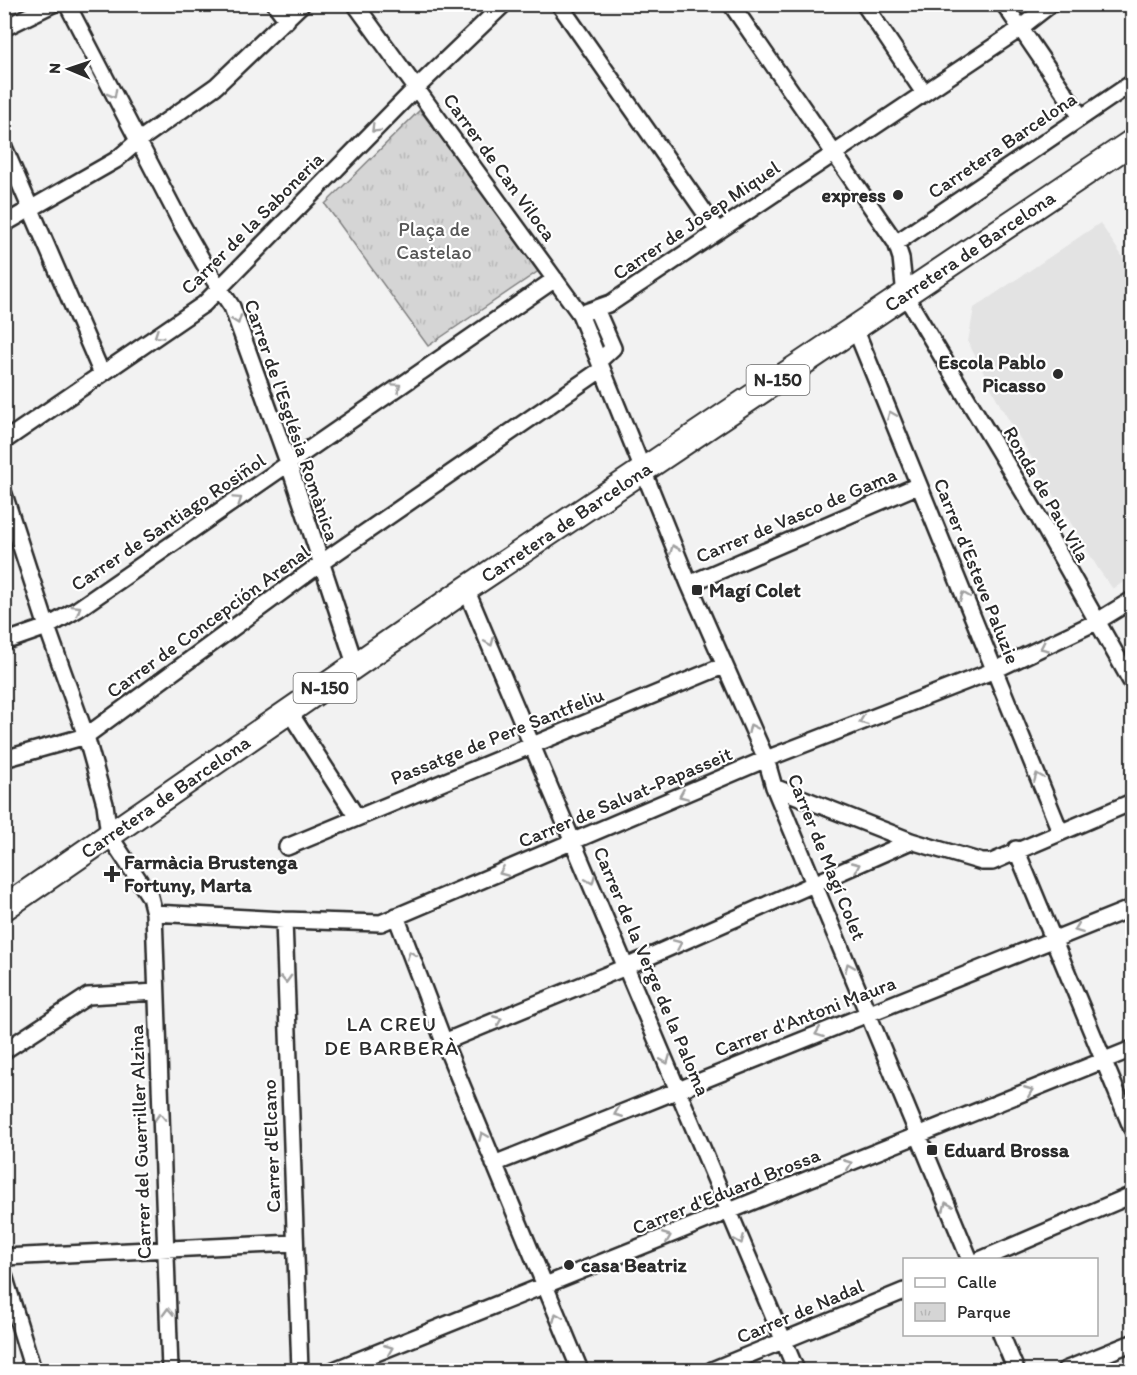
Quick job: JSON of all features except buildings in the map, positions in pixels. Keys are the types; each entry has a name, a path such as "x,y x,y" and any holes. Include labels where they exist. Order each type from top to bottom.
{"main road":[{"name":"Carretera de Barcelona","path":"4,908 290,713 466,589 1132,142"}],"street":[{"path":"4,28 53,4"},
{"name":"Carrer de l'Església Romànica","path":"67,4 210,274 232,307 289,465 356,667"},
{"path":"274,4 287,20"},
{"path":"4,224 116,160 138,141 216,86 302,4"},
{"name":"Carrer de Can Viloca","path":"355,4 580,314 642,472"},
{"name":"Carrer de la Saboneria","path":"4,441 204,304 417,88 504,4"},
{"path":"559,4 717,230"},
{"path":"731,4 896,243 901,258 905,295"},
{"path":"864,4 924,93"},
{"path":"1004,4 1082,117"},
{"name":"Carrer de Josep Miquel","path":"580,314 611,303 924,93 1051,4"},
{"name":"Carretera Barcelona","path":"896,243 1132,83"},
{"path":"4,147 102,374"},
{"name":"Carrer de Santiago Rosiñol","path":"4,642 47,627 78,609 289,465 300,453 555,279"},
{"name":"Ronda de Pau Vila","path":"905,295 1039,518 1132,683"},
{"path":"596,309 613,348 601,365"},
{"name":"Carrer d'Esteve Paluzie","path":"855,328 1060,831"},
{"name":"Carrer de Concepción Arenal","path":"4,759 86,736 320,564 601,365"},
{"name":"Carrer de Magí Colet","path":"642,472 723,666 766,759 774,788 969,1258"},
{"name":"Carrer de Vasco de Gama","path":"688,584 919,484"},
{"path":"4,494 47,627 86,736 105,804 109,835 150,897 154,912"},
{"name":"Carrer de la Verge de la Paloma","path":"466,589 628,966 728,1212 796,1371"},
{"name":"Carrer de Salvat-Papasseit","path":"154,912 381,923 766,759 994,670 1096,622 1132,600"},
{"name":"Passatge de Pere Santfeliu","path":"287,847 356,816 723,666"},
{"path":"290,713 356,816"},
{"path":"774,788 911,841 982,862 992,862 1016,849 1132,802"},
{"path":"444,1042 628,966 911,841"},
{"path":"1016,849 1052,939 1106,1060 1132,1129"},
{"name":"Carrer d'Antoni Maura","path":"494,1164 678,1088 1132,908"},
{"name":"Carrer del Guerriller Alzina","path":"154,912 170,1371"},
{"path":"396,916 444,1042 580,1371"},
{"name":"Carrer d'Elcano","path":"284,920 300,1371"},
{"path":"4,1051 87,996 156,992"},
{"name":"Carrer d'Eduard Brossa","path":"334,1371 1132,1048"},
{"path":"985,1258 1132,1195"},
{"path":"4,1257 295,1243"},
{"path":"4,1275 33,1371"},
{"name":"Carrer de Nadal","path":"712,1371 903,1291"},
{"path":"1001,1336 1016,1371"},
{"path":"1065,1371 1132,1343"}],"shaded area":[{"name":"Escola Pablo Picasso","path":"1100,223 1132,271 1132,576 1113,589 1099,570 1001,407 968,342 974,308"}],"green space":[{"name":"Plaça de Castelao","path":"420,110 540,270 428,346 325,204"}],"place":[{"name":"express","path":"898,195"},
{"name":"Escola Pablo Picasso","path":"1058,374"},
{"name":"Magí Colet","path":"697,590"},
{"name":"Farmàcia Brustenga Fortuny, Marta","path":"112,874"},
{"name":"Eduard Brossa","path":"932,1150"},
{"name":"casa Beatriz","path":"569,1265"}],"district":[{"name":"LA CREU DE BARBERÀ","path":"392,1035"}]}
